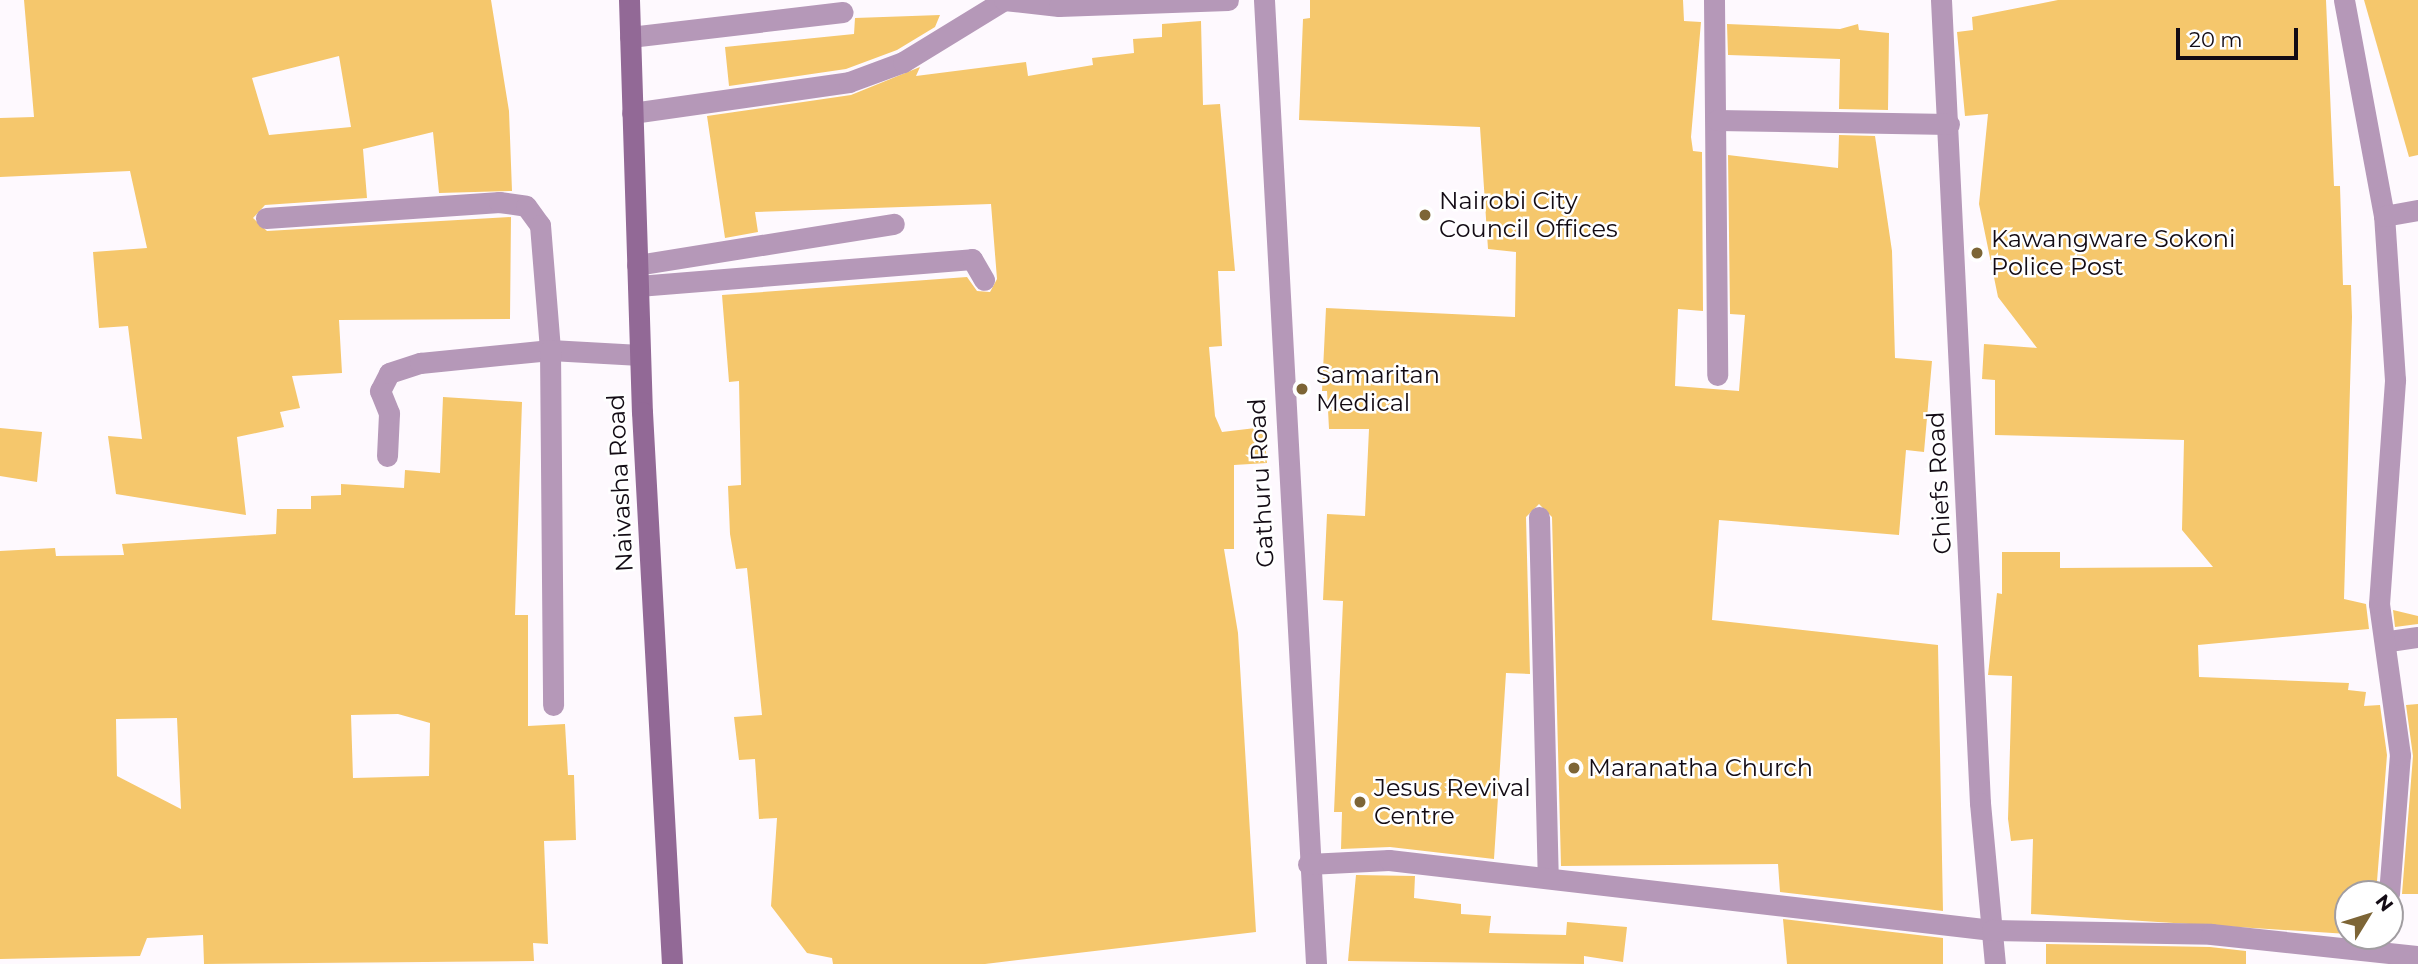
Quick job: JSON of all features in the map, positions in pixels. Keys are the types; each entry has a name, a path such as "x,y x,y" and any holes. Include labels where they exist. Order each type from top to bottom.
{"main road":[{"name":"Naivasha Road","path":"629,0 640,355 672,964"}],"street":[{"path":"632,113 849,82 903,62 1004,0 1059,6 1228,0"},
{"name":"Gathuru Road","path":"1264,0 1308,864 1316,964"},
{"path":"1714,0 1717,375"},
{"name":"Chiefs Road","path":"1941,0 1980,803 1995,964"},
{"path":"2344,0 2384,216 2395,380 2379,604 2389,641 2400,755 2390,880"},
{"path":"630,37 843,12"},
{"path":"1717,120 1949,124"},
{"path":"267,218 499,202 526,206 540,225 550,350 553,705"},
{"path":"2384,216 2418,210"},
{"path":"637,276 894,224"},
{"path":"637,276 972,260 984,280"},
{"path":"387,456 389,413 380,391 389,373 420,363 550,350 640,355"},
{"path":"1539,517 1548,876"},
{"path":"2389,641 2418,637"},
{"path":"1308,864 1389,860 1548,876 1992,930 2211,934 2334,942"},
{"path":"2401,950 2418,956"}],"building":[{"path":"24,0 491,0 509,111 512,191 439,193 433,132 363,149 367,198 265,205 253,218 267,231 511,217 510,319 339,320 342,373 292,376 300,408 280,412 284,427 237,437 246,515 116,494 108,436 142,439 128,326 99,328 93,252 147,248 130,171 0,177 0,118 34,117","holes":["339,56 351,127 269,135 252,78"]},
{"path":"1310,0 1683,0 1684,21 1701,22 1691,137 1693,151 1702,152 1703,311 1678,309 1675,386 1739,391 1745,315 1730,314 1728,155 1838,168 1839,135 1875,136 1892,251 1895,358 1932,361 1924,452 1906,450 1899,535 1719,520 1712,620 1938,645 1943,911 1780,892 1778,864 1561,866 1552,517 1539,504 1526,517 1530,674 1506,673 1494,859 1390,847 1341,849 1342,812 1334,812 1343,601 1323,600 1327,514 1365,516 1369,429 1329,429 1327,391 1322,391 1326,308 1515,317 1516,252 1488,249 1480,127 1299,120 1303,19 1310,18"},
{"path":"2058,0 2326,0 2334,186 2340,186 2343,285 2351,285 2352,317 2344,599 2366,604 2369,629 2198,645 2199,677 2349,683 2348,690 2366,692 2364,706 2380,705 2387,755 2377,880 2334,880 2334,933 2031,914 2033,839 2011,841 2008,819 2012,676 1988,675 1997,593 2002,594 2002,552 2060,552 2060,568 2213,567 2182,530 2184,440 1995,435 1995,380 1982,379 1984,344 2037,348 1998,297 1979,204 1988,114 1965,116 1957,32 1973,30 1972,17"},
{"path":"2364,0 2418,0 2418,155 2409,157"},
{"path":"940,15 935,27 897,50 846,69 729,86 725,47 854,34 855,18"},
{"path":"1201,21 1203,105 1220,104 1235,271 1218,271 1222,346 1209,347 1215,416 1222,432 1264,427 1267,463 1234,465 1234,549 1224,549 1238,633 1256,932 985,964 833,964 832,958 807,953 771,906 777,818 759,819 755,759 739,760 734,717 762,715 747,568 736,569 730,534 728,486 741,485 739,381 729,382 722,295 967,277 977,291 990,292 997,279 991,204 755,212 758,232 725,238 707,116 851,95 920,67 916,76 1026,62 1028,76 1093,65 1092,58 1134,53 1133,39 1162,37 1162,24"},
{"path":"1727,24 1840,29 1858,24 1859,30 1889,33 1888,110 1839,109 1840,59 1728,55"},
{"path":"443,397 522,402 515,615 528,615 528,726 565,724 568,775 574,775 576,840 544,841 548,944 533,943 534,961 204,964 203,935 147,938 140,956 0,959 0,551 55,548 56,556 124,555 122,544 276,534 277,509 311,509 311,496 341,495 341,484 404,488 405,470 440,473","holes":["398,714 430,723 429,776 353,778 351,715","177,718 181,809 117,776 116,719"]},
{"path":"0,428 42,432 37,482 0,476"},
{"path":"2393,610 2418,616 2418,624 2395,627"},
{"path":"2418,704 2418,894 2404,894 2413,756 2406,705"},
{"path":"1356,875 1415,876 1414,898 1461,904 1461,914 1491,916 1489,933 1566,935 1567,922 1627,927 1623,962 1584,956 1584,964 1348,961"},
{"path":"1783,919 1943,938 1943,964 1787,964"},
{"path":"2046,944 2210,947 2246,951 2246,964 2046,964"}],"place":[{"name":"Nairobi City Council Offices","path":"1425,215"},
{"name":"Kawangware Sokoni Police Post","path":"1977,253"},
{"name":"Samaritan Medical","path":"1302,389"},
{"name":"Maranatha Church","path":"1574,768"},
{"name":"Jesus Revival Centre","path":"1360,802"}]}
